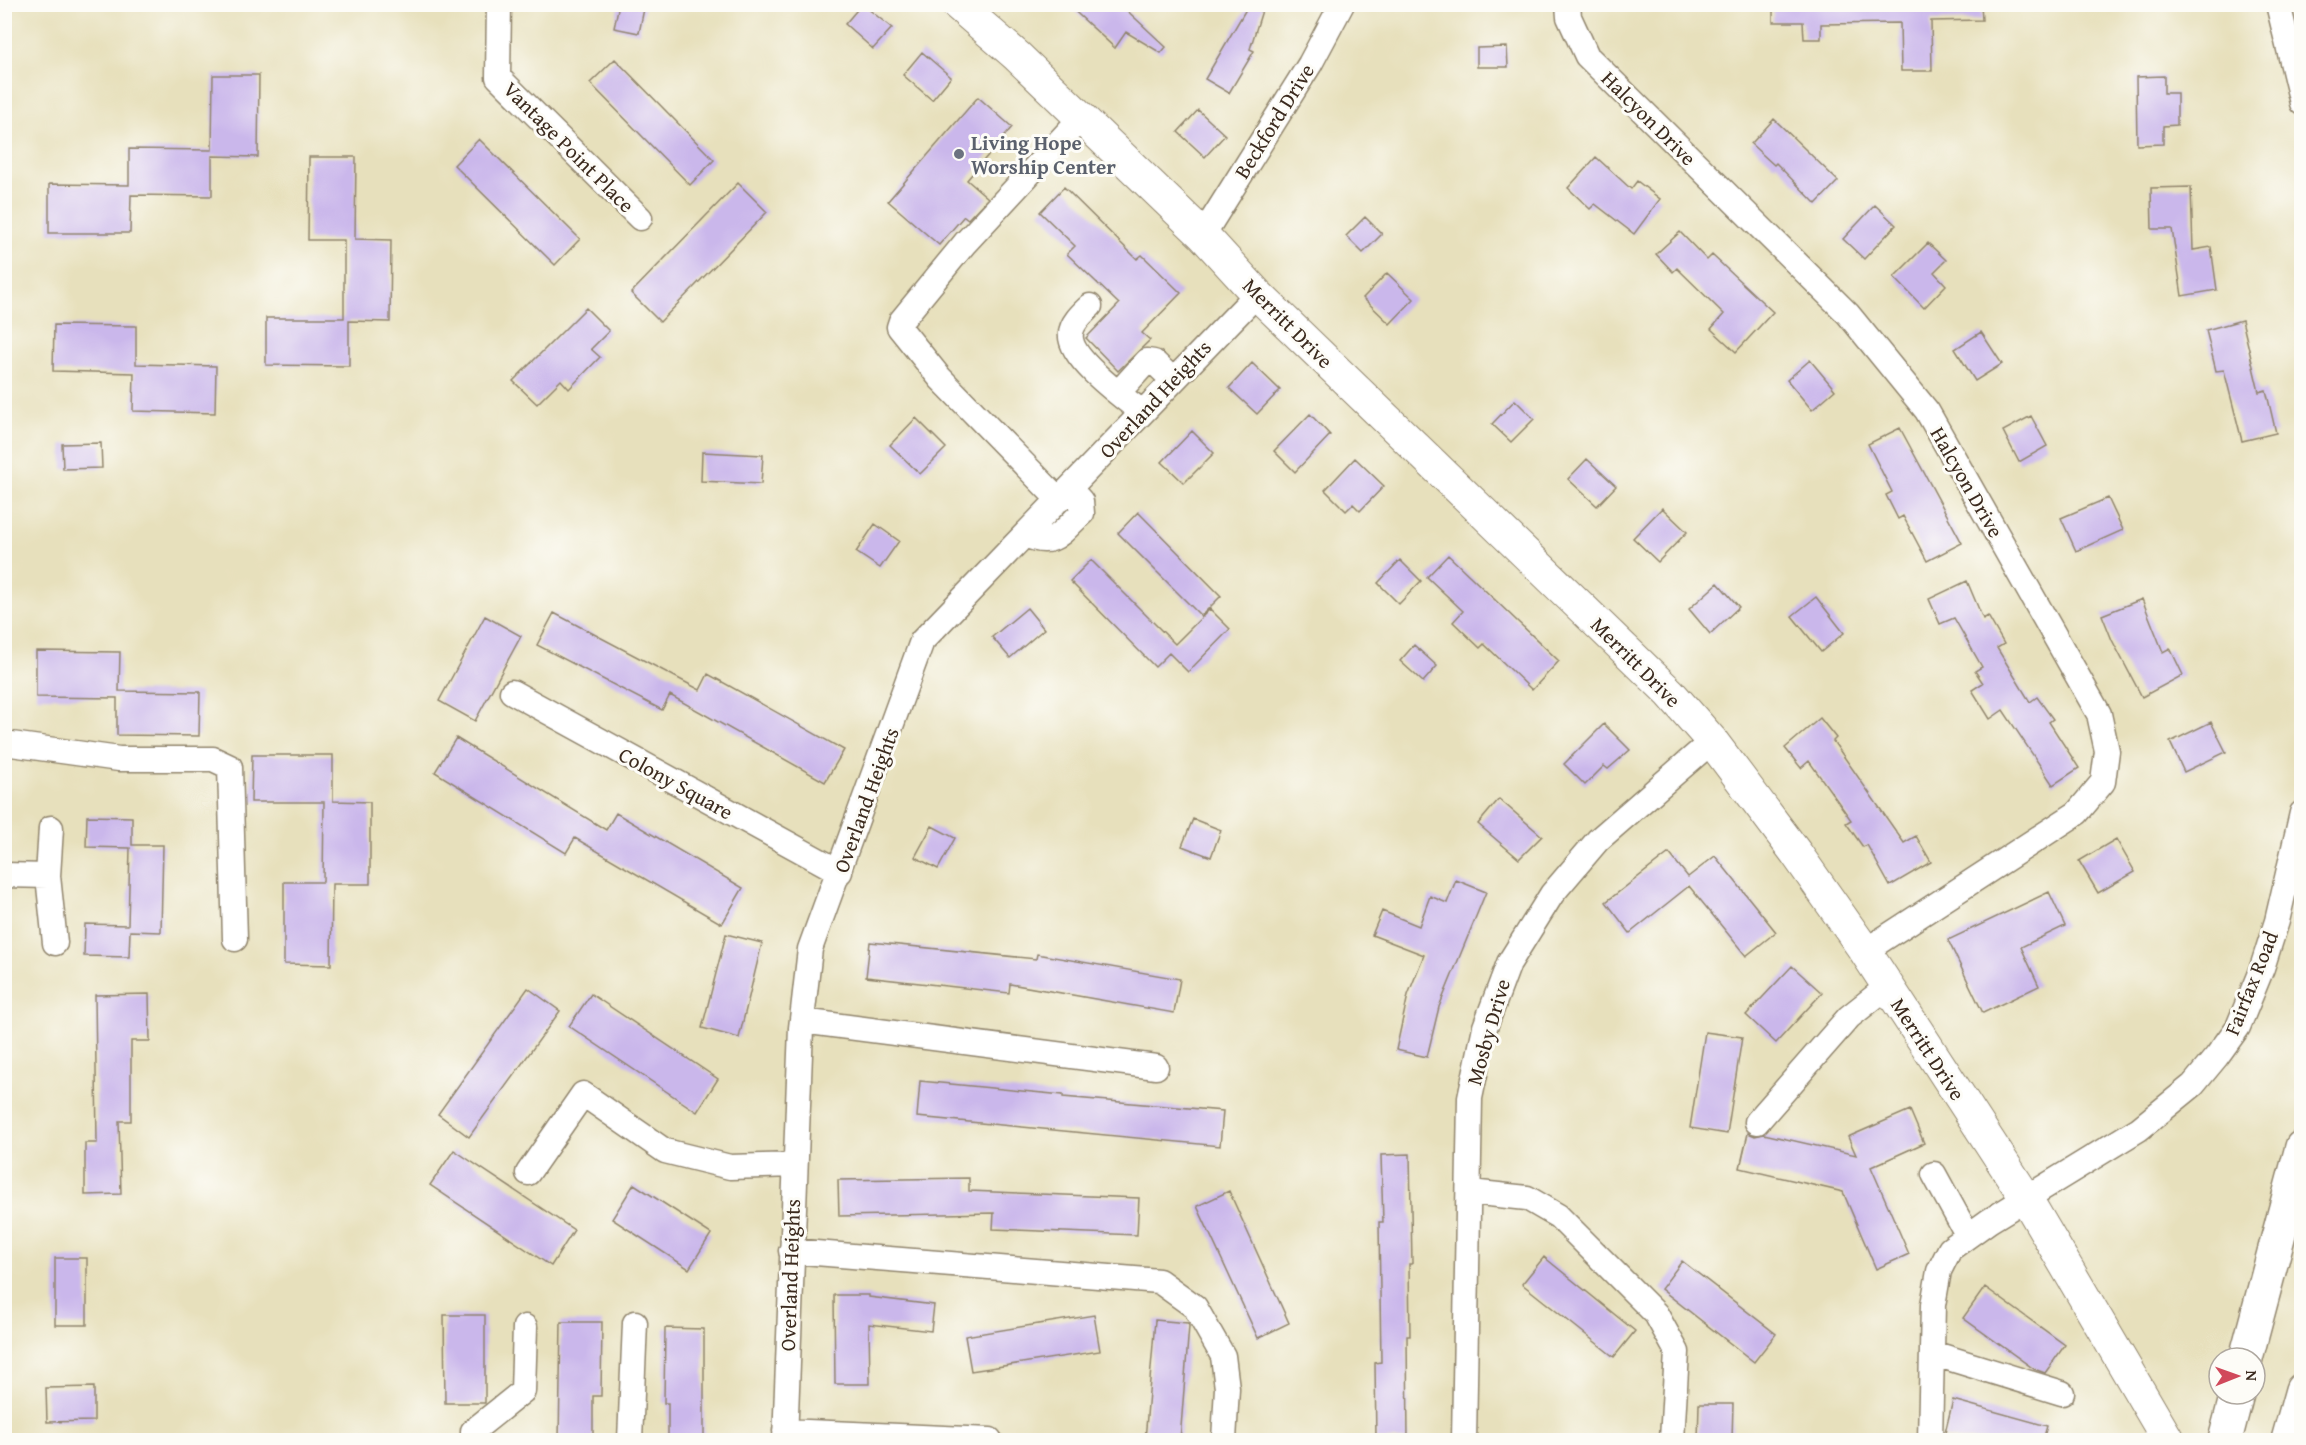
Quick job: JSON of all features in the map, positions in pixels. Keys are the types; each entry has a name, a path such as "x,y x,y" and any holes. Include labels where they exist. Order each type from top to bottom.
{"highway":[{"path":"2249,1346 2301,1147"},
{"path":"2288,1440 2301,1390"},
{"path":"2225,1440 2234,1406"}],"main road":[{"name":"Merritt Drive","path":"957,4 1017,56 1203,235 1257,294 1670,693 1712,741 1796,853 1865,951 2026,1198 2168,1440"}],"street":[{"name":"Vantage Point Place","path":"499,4 498,76 640,218"},
{"name":"Beckford Drive","path":"1203,235 1310,64 1342,4"},
{"name":"Halcyon Drive","path":"1568,4 1569,17 1587,56 1848,315 1927,411 2099,714 2107,751 2103,782 2076,813 1865,951"},
{"path":"2278,4 2301,103"},
{"path":"1064,495 940,378 899,327 901,321 965,243 1081,118"},
{"name":"Overland Heights","path":"785,1436 794,1165 802,1021 810,949 840,872 922,641 1257,294"},
{"path":"1090,306 1074,324 1071,334 1072,345 1084,362 1142,412"},
{"path":"1118,393 1147,361 1154,362 1173,380"},
{"name":"Colony Square","path":"512,692 840,872"},
{"name":"Mosby Drive","path":"1464,1440 1470,1098 1485,1027 1509,963 1549,898 1598,840 1712,741"},
{"path":"4,743 119,759 213,759 230,767 235,939"},
{"name":"Fairfax Road","path":"1930,1440 1933,1305 1939,1271 1950,1249 2026,1198 2139,1130 2193,1085 2217,1056 2238,1027 2262,968 2277,921 2301,813"},
{"path":"51,828 48,876 55,943"},
{"path":"4,875 48,876"},
{"path":"1757,1122 1850,1017 1887,987"},
{"path":"802,1021 1156,1067"},
{"path":"528,1173 583,1094 665,1151 730,1167 794,1165"},
{"path":"1934,1174 1968,1236"},
{"path":"1470,1192 1527,1198 1558,1216 1656,1314 1677,1352 1672,1440"},
{"path":"791,1251 1159,1281 1196,1307 1223,1356 1227,1388 1224,1440"},
{"path":"630,1440 635,1323"},
{"path":"473,1440 473,1431 523,1391 525,1327"},
{"path":"1932,1353 2062,1393"},
{"path":"785,1436 990,1440"}],"building":[{"path":"619,4 645,4 639,33 614,28"},
{"path":"862,4 892,28 873,49 845,24"},
{"path":"1067,4 1120,4 1166,47 1161,53 1126,32 1115,48"},
{"path":"1249,4 1264,4 1250,49 1254,51 1229,93 1205,79"},
{"path":"1773,4 1981,4 1982,20 1931,21 1932,71 1901,71 1900,23 1821,24 1821,39 1804,39 1803,22 1773,22"},
{"path":"1507,47 1508,67 1477,67 1477,48"},
{"path":"922,52 951,77 932,100 903,75"},
{"path":"615,59 714,160 690,185 590,83"},
{"path":"213,75 259,75 258,157 212,156 212,196 131,195 130,233 49,233 49,184 129,185 129,149 212,150"},
{"path":"2164,76 2164,93 2177,93 2177,125 2163,126 2163,144 2137,145 2136,77"},
{"name":"Living Hope Worship Center","path":"978,97 1012,127 967,180 988,198 968,219 964,216 939,245 888,201"},
{"path":"1198,110 1225,135 1205,157 1178,132"},
{"path":"1774,119 1838,181 1816,204 1776,163 1774,165 1751,144"},
{"path":"479,139 580,239 555,265 454,165"},
{"path":"309,157 356,157 355,239 391,240 390,322 349,321 349,366 266,365 266,318 344,318 344,240 308,240"},
{"path":"1596,157 1631,189 1637,181 1660,199 1634,234 1595,204 1590,209 1568,188"},
{"path":"738,183 767,212 660,322 631,293"},
{"path":"1064,187 1137,259 1142,255 1181,293 1142,333 1150,340 1118,371 1086,338 1119,304 1067,254 1075,246 1040,212"},
{"path":"2191,187 2193,250 2211,247 2217,290 2182,296 2172,229 2152,229 2151,188"},
{"path":"1875,205 1896,225 1864,259 1843,239"},
{"path":"1365,217 1382,234 1363,253 1346,236"},
{"path":"1680,232 1707,260 1712,255 1773,312 1736,352 1711,329 1724,314 1677,268 1673,272 1656,254"},
{"path":"1928,243 1946,260 1934,272 1946,285 1924,308 1894,277"},
{"path":"1387,273 1414,299 1390,324 1363,298"},
{"path":"586,308 609,331 591,349 600,357 569,389 561,380 537,404 513,381"},
{"path":"2242,320 2259,392 2266,390 2276,433 2242,441 2224,370 2216,371 2206,330"},
{"path":"54,325 136,326 136,364 216,366 215,413 133,411 134,373 53,371"},
{"path":"1981,332 2002,364 1975,381 1955,349"},
{"path":"1810,360 1835,390 1812,410 1787,380"},
{"path":"1252,363 1280,390 1257,414 1229,388"},
{"path":"1515,400 1534,419 1511,442 1492,424"},
{"path":"1310,414 1330,435 1295,472 1274,451"},
{"path":"2031,416 2047,446 2019,462 2003,431"},
{"path":"916,418 946,448 920,474 890,445"},
{"path":"1900,428 1962,543 1927,561 1903,516 1898,519 1886,495 1892,492 1868,444"},
{"path":"1192,431 1214,453 1184,483 1162,462"},
{"path":"101,443 102,468 63,469 62,444"},
{"path":"702,452 763,455 761,484 701,481"},
{"path":"1355,458 1384,486 1360,511 1353,504 1346,511 1325,490"},
{"path":"1587,459 1616,486 1597,506 1568,479"},
{"path":"2108,498 2123,530 2076,551 2061,518"},
{"path":"1662,508 1687,532 1658,562 1633,538"},
{"path":"1138,512 1221,596 1201,616 1118,533"},
{"path":"875,524 899,541 880,568 856,552"},
{"path":"1448,555 1559,661 1532,690 1484,644 1480,648 1453,622 1463,611 1427,577"},
{"path":"1091,560 1175,644 1210,609 1230,629 1188,672 1169,653 1155,667 1070,581"},
{"path":"1400,560 1421,581 1399,604 1378,583"},
{"path":"1967,581 1983,619 1988,616 2004,644 1997,648 2030,702 2037,697 2053,719 2049,722 2079,768 2053,785 2003,710 1990,719 1972,690 1983,683 1975,671 1982,667 1954,618 1940,624 1929,599"},
{"path":"1718,583 1739,607 1710,634 1689,609"},
{"path":"1816,597 1844,633 1821,652 1792,616"},
{"path":"2142,599 2163,652 2170,648 2183,675 2142,697 2112,640 2102,615"},
{"path":"1027,608 1044,629 1010,658 992,637"},
{"path":"554,613 700,690 708,674 844,750 825,782 670,695 662,710 537,645"},
{"path":"485,616 521,636 475,721 439,701"},
{"path":"1414,645 1437,666 1423,682 1400,661"},
{"path":"36,651 120,652 119,691 200,692 199,736 117,735 117,698 36,697"},
{"path":"1820,718 1836,738 1833,741 1904,843 1916,836 1931,862 1890,886 1867,845 1863,847 1846,823 1851,820 1809,761 1801,768 1785,748"},
{"path":"2211,722 2226,752 2184,772 2170,742"},
{"path":"1604,724 1630,750 1608,769 1604,766 1585,785 1564,764"},
{"path":"456,738 606,830 616,813 743,888 722,924 575,838 566,853 435,772"},
{"path":"252,755 333,755 333,801 370,802 370,884 332,884 331,965 284,964 284,882 323,882 324,802 251,802"},
{"path":"1499,799 1542,836 1519,859 1478,824"},
{"path":"87,816 132,817 132,845 163,845 161,932 130,931 129,957 84,956 85,924 128,925 130,848 86,847"},
{"path":"1193,819 1221,830 1211,857 1182,846"},
{"path":"932,826 955,838 938,869 915,857"},
{"path":"2116,839 2135,872 2098,893 2079,861"},
{"path":"1669,853 1688,877 1715,856 1776,932 1746,956 1689,886 1630,933 1606,902"},
{"path":"1456,880 1486,892 1439,1007 1427,1057 1396,1050 1408,995 1424,955 1372,935 1382,911 1419,926 1430,896 1447,903"},
{"path":"2049,892 2065,926 2021,947 2039,986 1983,1013 1948,940"},
{"path":"726,934 762,943 739,1038 702,1028"},
{"path":"870,942 1036,959 1037,954 1180,979 1174,1013 1010,984 1009,993 866,977"},
{"path":"1792,966 1822,993 1776,1043 1746,1015"},
{"path":"528,988 560,1011 469,1137 438,1114"},
{"path":"149,994 150,1041 131,1041 131,1121 119,1121 121,1194 85,1195 85,1143 97,1143 95,995"},
{"path":"591,994 718,1079 697,1112 569,1026"},
{"path":"1705,1032 1742,1037 1727,1134 1690,1128"},
{"path":"920,1081 1063,1095 1063,1097 1223,1111 1220,1146 917,1117"},
{"path":"1910,1110 1924,1143 1871,1167 1909,1254 1876,1269 1843,1192 1740,1168 1748,1133 1755,1136 1764,1134 1856,1155 1848,1137"},
{"path":"454,1150 574,1230 551,1266 430,1185"},
{"path":"1410,1154 1412,1264 1409,1264 1410,1336 1407,1336 1408,1440 1376,1440 1375,1363 1381,1362 1379,1222 1383,1222 1381,1155"},
{"path":"969,1178 969,1191 1139,1198 1137,1235 993,1229 994,1213 839,1216 838,1180"},
{"path":"634,1184 711,1234 689,1269 612,1219"},
{"path":"1229,1191 1289,1323 1258,1338 1197,1206"},
{"path":"1544,1257 1635,1331 1614,1357 1522,1284"},
{"path":"55,1258 87,1258 87,1325 55,1325"},
{"path":"1682,1261 1776,1334 1754,1362 1661,1289"},
{"path":"1985,1287 2065,1345 2045,1373 2034,1369 1963,1318"},
{"path":"834,1295 869,1295 869,1297 934,1305 931,1331 869,1324 870,1384 835,1384"},
{"path":"444,1315 485,1315 485,1403 445,1403"},
{"path":"1094,1315 1100,1351 971,1371 965,1336"},
{"path":"1155,1320 1188,1323 1189,1326 1180,1440 1145,1440"},
{"path":"561,1322 602,1322 601,1396 593,1396 593,1440 559,1440"},
{"path":"665,1328 704,1329 704,1440 668,1440 668,1403 664,1403"},
{"path":"94,1387 94,1421 47,1422 46,1388"},
{"path":"1953,1400 2047,1426 2043,1440 1959,1440 1944,1437"},
{"path":"1699,1404 1733,1404 1732,1440 1698,1440"}],"place":[{"name":"Living Hope Worship Center","path":"959,154"}]}
